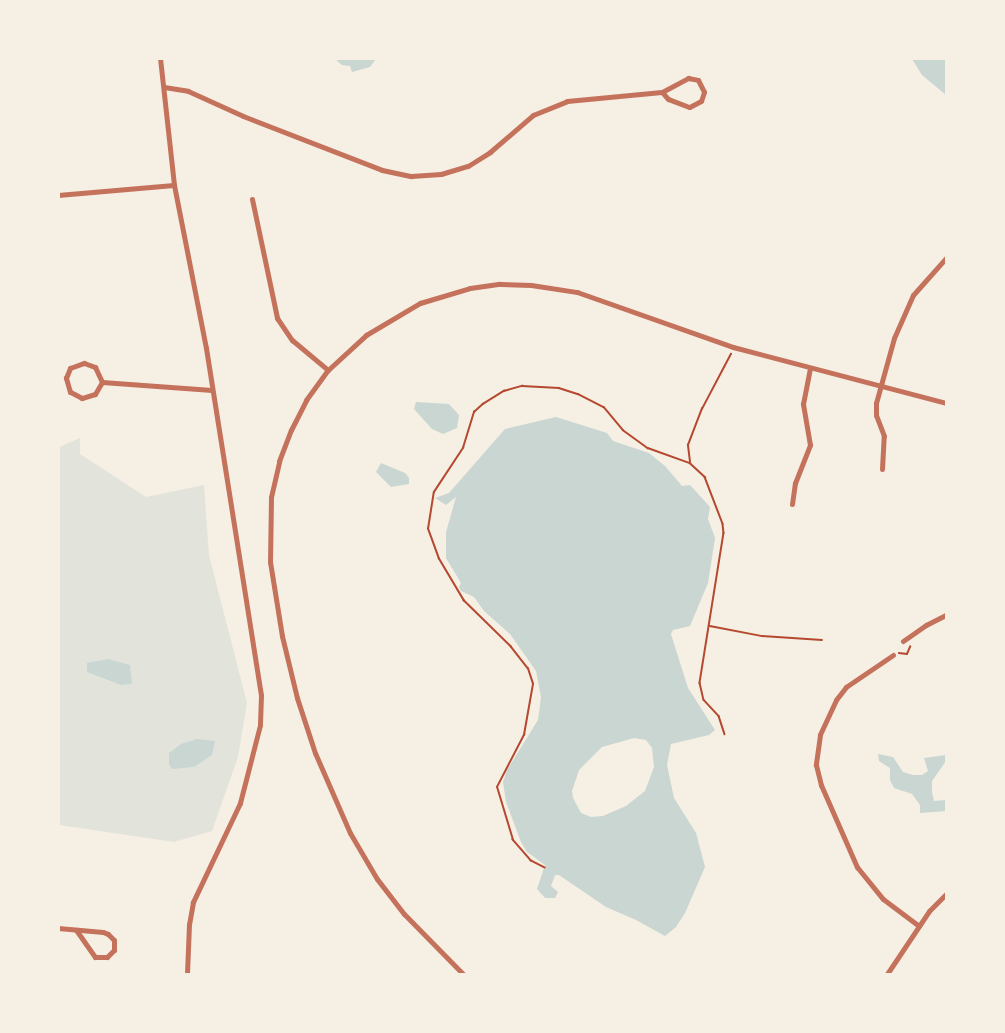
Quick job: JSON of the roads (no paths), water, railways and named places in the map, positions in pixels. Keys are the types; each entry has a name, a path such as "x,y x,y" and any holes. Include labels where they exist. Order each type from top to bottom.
{"street":[{"path":"160,58 174,185 212,390 260,680 261,708 256,744 240,803 193,902 189,924 187,975"},
{"path":"164,87 188,91 243,116 362,163 396,174 411,176 441,174 468,166 490,152 521,123 556,104 592,96 662,93 684,80 693,78 702,84 704,92 701,101 689,107 668,99 662,93"},
{"path":"58,195 174,185"},
{"path":"252,199 277,318 292,340 328,370"},
{"path":"882,469 884,436 876,409 898,325 919,286 946,258"},
{"path":"463,975 404,914 377,879 350,833 315,753 291,674 270,562 271,497 279,461 291,430 303,406 328,370 357,341 405,310 461,290 508,284 551,286 577,292 715,342 946,404"},
{"path":"84,363 95,368 102,382 95,394 82,398 70,392 66,378 70,368 84,363"},
{"path":"792,504 795,483 810,446 803,404 810,369"},
{"path":"102,382 212,390"},
{"path":"903,641 946,615"},
{"path":"893,655 846,687 836,700 820,735 816,765 837,824 861,874 883,899 919,926"},
{"path":"887,975 929,910 946,894"},
{"path":"58,928 76,930 108,934 114,940 114,950 107,957 95,957 76,930"}]}
